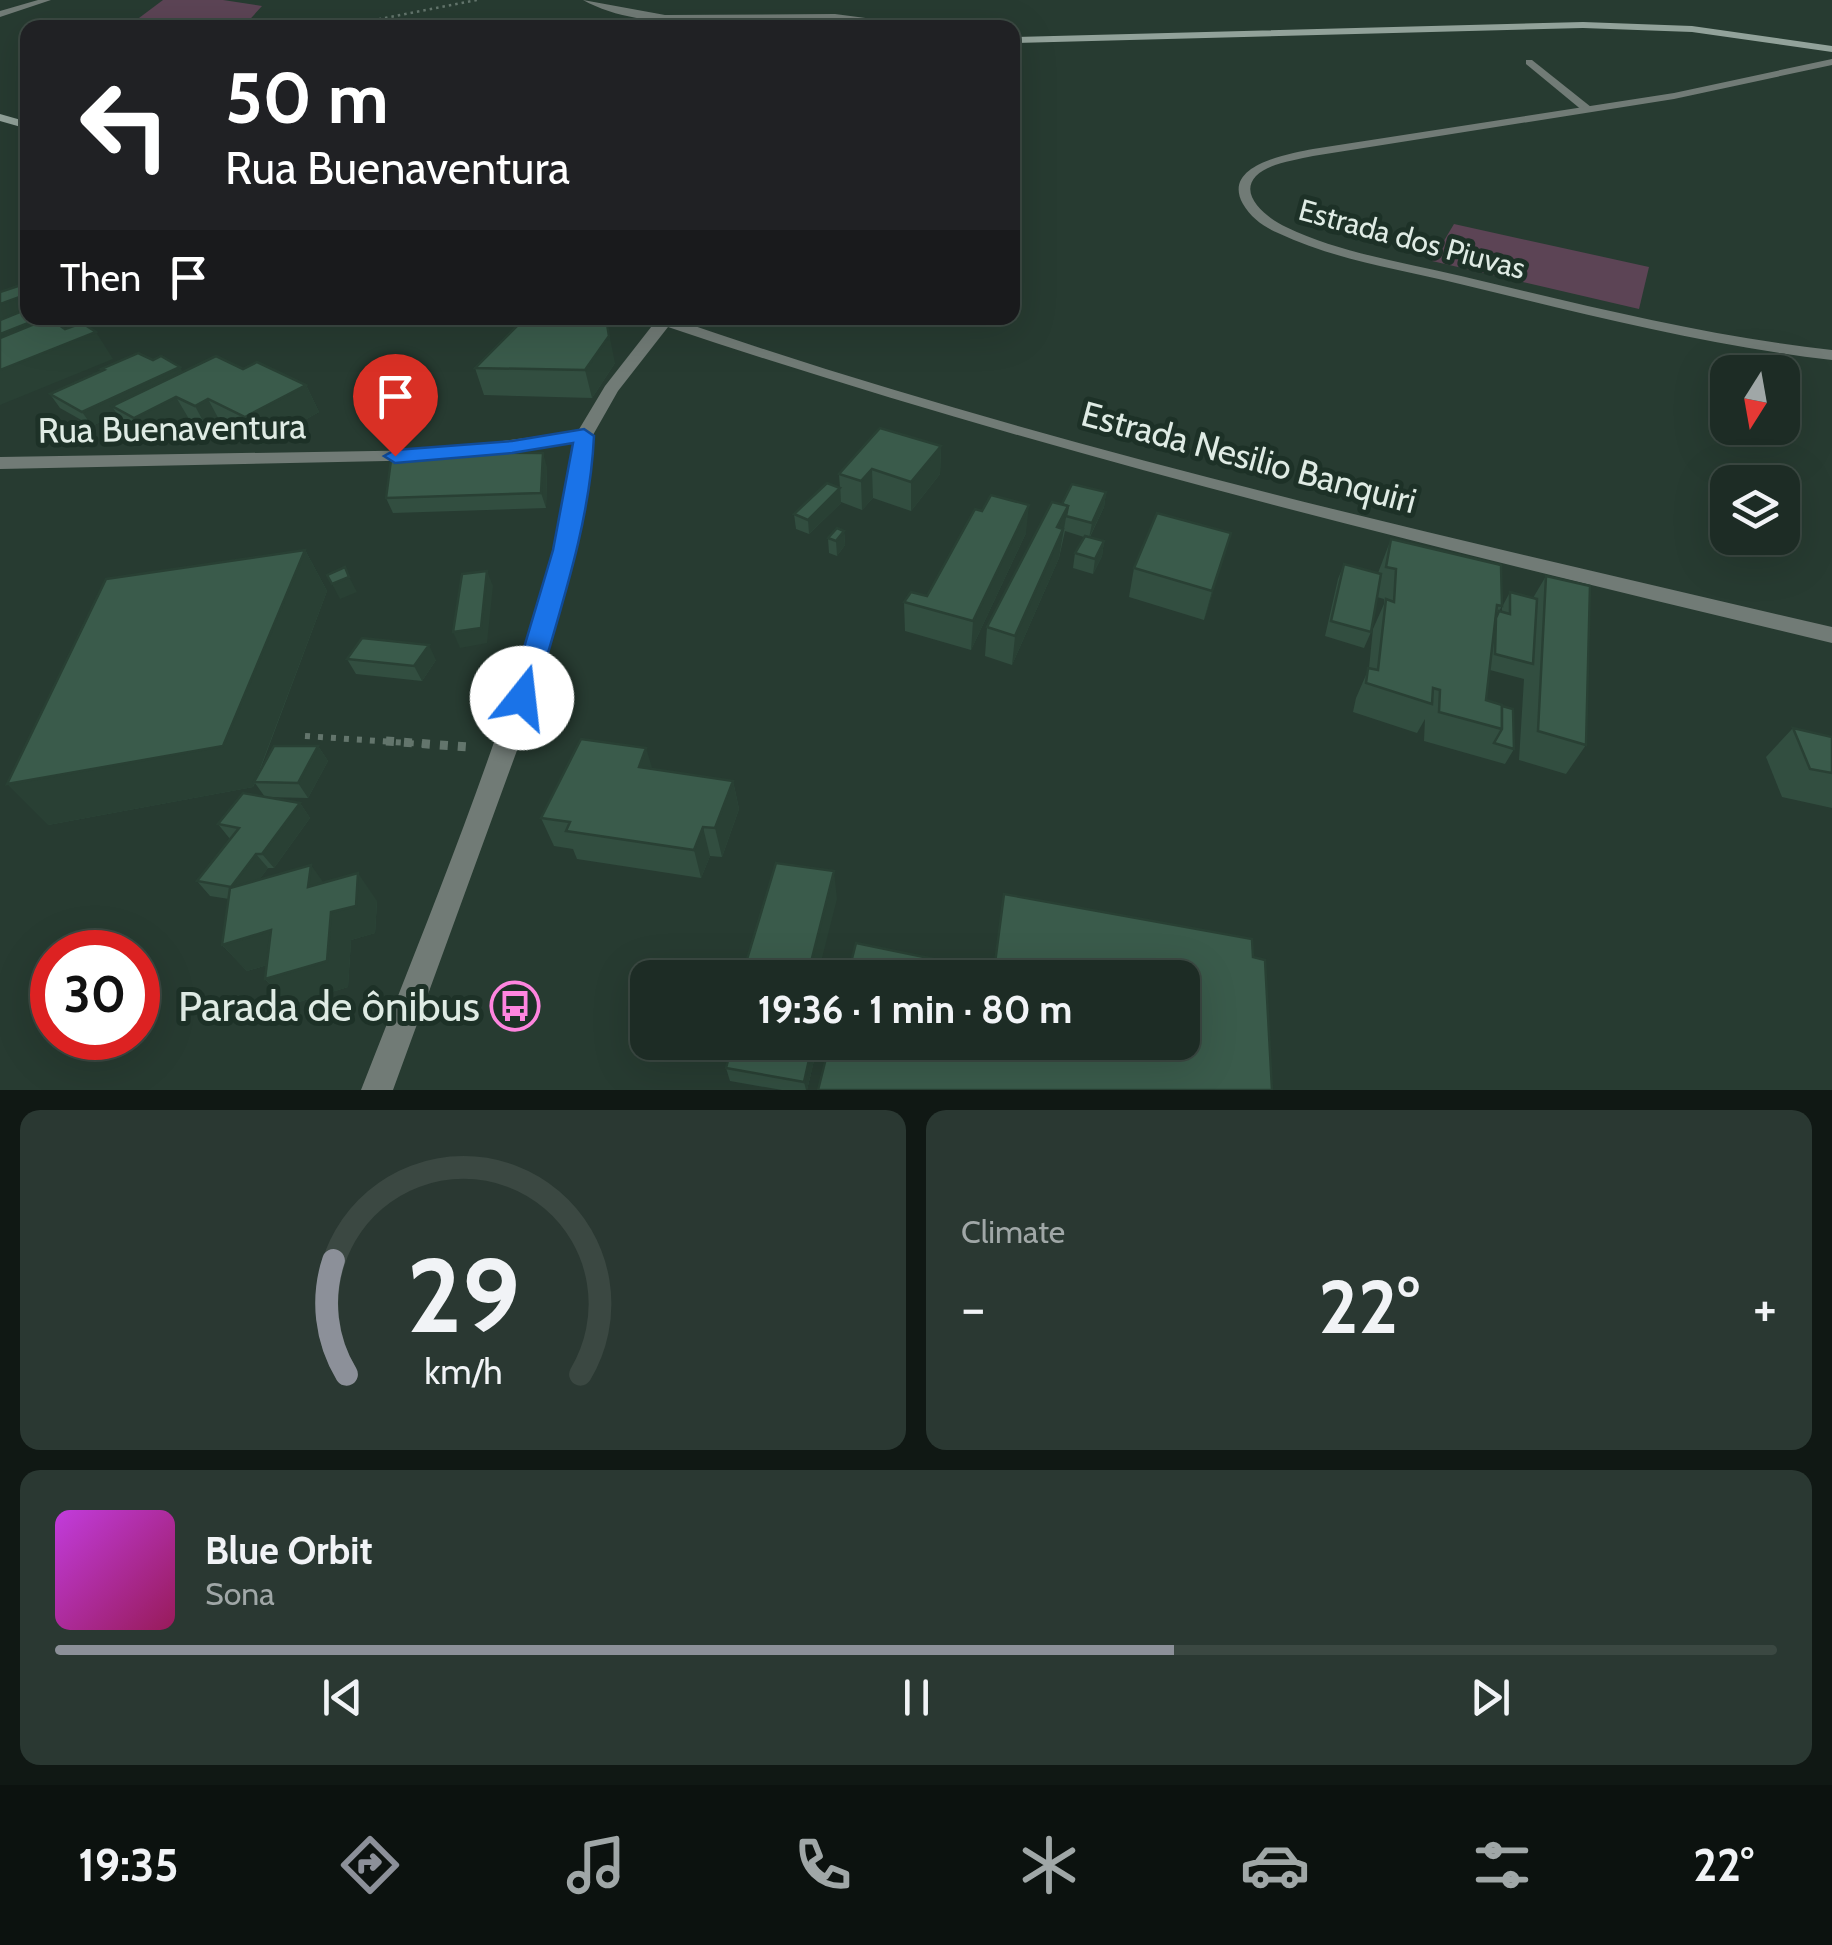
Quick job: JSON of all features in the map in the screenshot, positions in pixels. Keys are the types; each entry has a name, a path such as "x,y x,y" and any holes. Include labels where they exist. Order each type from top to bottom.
{"street":[{"path":"0,14 47,0"},
{"path":"586,0 612,11 648,16 869,20"},
{"path":"1020,40 1583,25 1692,29 1832,50"},
{"path":"1529,62 1586,109"},
{"name":"Estrada dos Piuvas","path":"1832,62 1713,91 1292,158 1256,170 1244,182 1243,191 1266,222 1326,247 1622,320 1770,349 1832,355"},
{"path":"377,1090 511,734 565,550 584,436 657,325"},
{"name":"Estrada Nesilio Banquiri","path":"680,325 940,408 1439,542 1832,635"},
{"name":"Rua Buenaventura","path":"0,463 434,456 584,436"}],"path":[{"path":"375,20 477,0"},
{"path":"305,736 470,747"}],"shaded area":[{"path":"163,0 223,0 262,6 249,20 136,20"},
{"path":"1454,224 1649,267 1639,309 1432,261"}],"building":[{"path":"18,286 20,297 0,304 0,292"},
{"path":"20,312 23,325 0,334 0,320"},
{"path":"32,325 59,325 65,329 85,325 96,332 0,370 0,338"},
{"path":"518,325 607,325 609,336 585,370 475,368"},
{"path":"138,353 153,360 161,356 180,367 82,412 50,394 104,370 101,369"},
{"path":"216,356 243,369 257,362 306,385 245,417 208,399 195,406 176,397 134,418 112,406"},
{"path":"880,428 941,446 911,482 872,469 861,481 839,474"},
{"path":"392,452 543,453 541,493 386,498"},
{"path":"827,483 840,488 808,520 794,514"},
{"path":"1072,484 1106,492 1092,523 1066,516 1068,506 1062,504"},
{"path":"991,495 1029,505 973,621 904,602 911,592 927,596 975,509 982,511"},
{"path":"1052,502 1068,506 1057,527 1063,529 1015,636 987,627"},
{"path":"1157,513 1231,533 1212,591 1134,568"},
{"path":"837,528 844,531 836,541 828,538"},
{"path":"1085,536 1104,541 1095,559 1075,553"},
{"path":"1391,539 1501,565 1502,606 1497,605 1486,700 1502,705 1502,729 1439,712 1440,690 1433,688 1432,704 1366,683 1368,668 1378,670 1386,599 1394,602 1396,569 1386,567"},
{"path":"305,550 223,746 7,784 106,579"},
{"path":"1344,564 1381,574 1371,632 1331,621"},
{"path":"345,567 349,577 332,584 327,575"},
{"path":"487,571 481,628 453,632 462,574"},
{"path":"1546,576 1590,586 1586,745 1538,731"},
{"path":"1510,592 1537,599 1533,664 1495,654 1496,618 1499,611 1510,614"},
{"path":"362,638 429,645 414,666 347,659"},
{"path":"1502,706 1513,709 1514,749 1494,743 1502,729"},
{"path":"1793,728 1832,737 1832,773 1810,769"},
{"path":"581,739 646,748 639,767 733,781 715,828 703,827 694,850 566,831 570,822 541,818"},
{"path":"274,746 318,746 298,783 254,782"},
{"path":"243,793 300,803 262,854 256,854 231,887 197,881 239,828 218,824"},
{"path":"776,863 834,871 812,960 747,960"},
{"path":"311,865 308,887 358,873 356,906 331,912 327,961 265,979 271,930 222,945 230,888"},
{"path":"1004,894 1252,939 1253,957 1265,960 1272,1090 818,1090 826,1060 1200,1060 1200,960 995,960"},
{"path":"856,943 938,960 852,960"},
{"path":"728,1060 809,1060 804,1082 726,1068"}],"place":[{"name":"Parada de ônibus","path":"515,1006"}],"route":[{"path":"395,456 434,456 584,436 565,550 522,698"}]}
